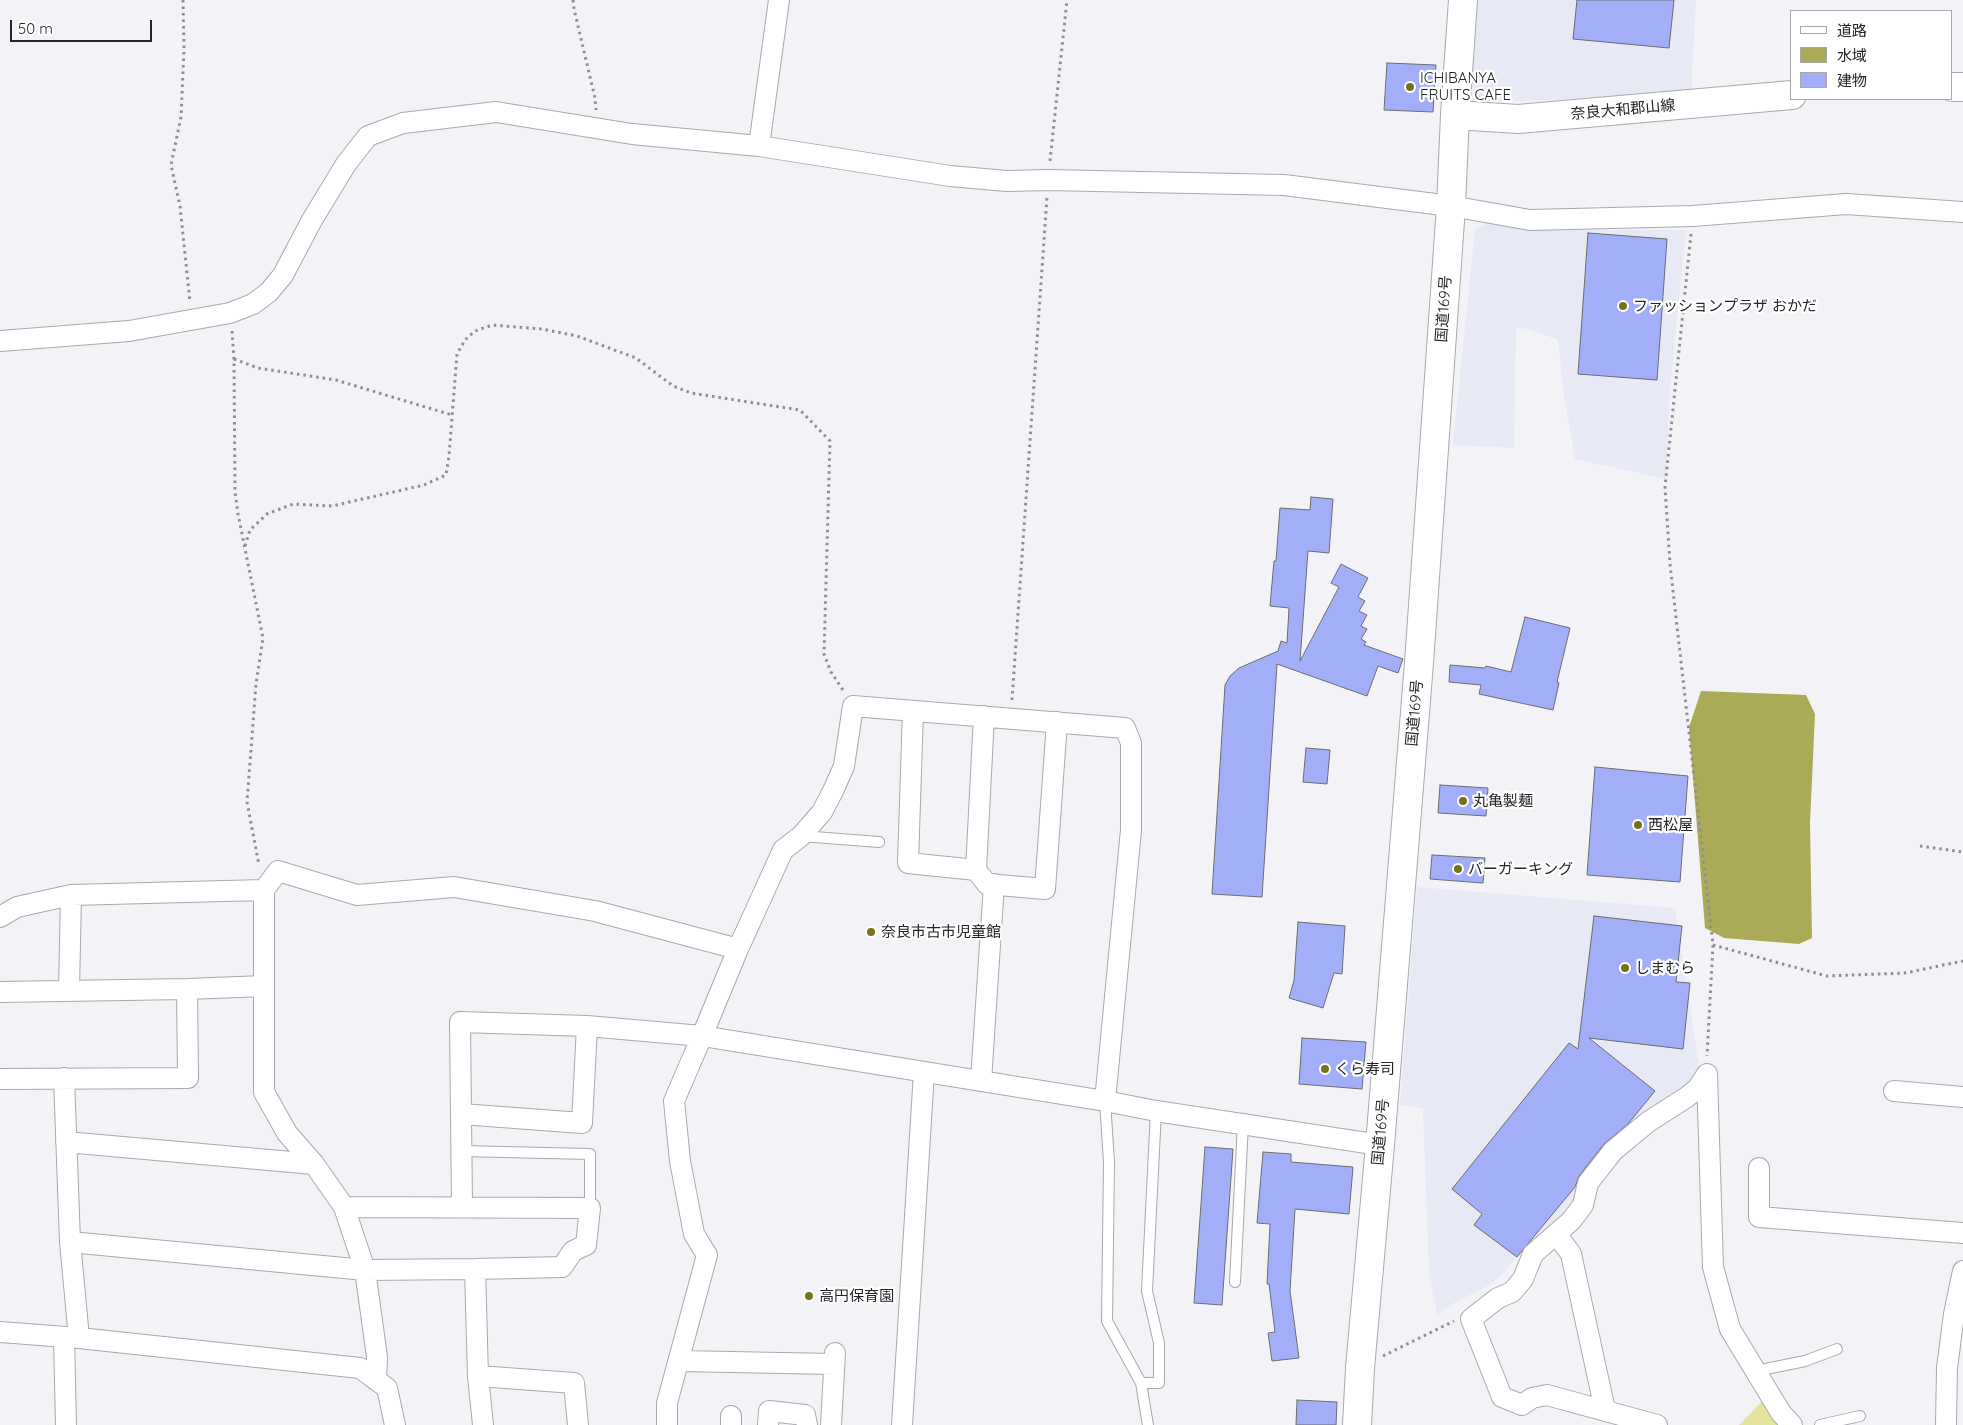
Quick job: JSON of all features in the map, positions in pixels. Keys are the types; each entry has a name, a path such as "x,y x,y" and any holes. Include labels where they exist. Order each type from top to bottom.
{"main road":[{"name":"国道169号","path":"1357,1425 1360,1368 1419,663 1451,206 1463,0"},
{"name":"奈良大和郡山線","path":"1455,115 1518,119 1790,95"}],"street":[{"path":"759,146 779,0"},
{"path":"0,340 129,331 230,313 252,304 269,292 283,275 312,220 346,164 368,136 403,123 496,112 632,134 759,146 950,176 1006,181 1048,180 1284,185 1451,206 1530,220 1693,216 1846,204 1963,212"},
{"path":"666,1425 667,1403 707,1255 694,1234 680,1161 674,1101 738,949 783,850 801,836 822,812 844,766 853,706 1125,728 1131,743 1131,830 1105,1101"},
{"path":"913,710 908,863 976,870"},
{"path":"984,716 976,870 987,884 1045,889 1057,722"},
{"path":"376,1380 377,1356 365,1270 344,1206 314,1164 287,1133 264,1092 264,890 278,871 357,895 454,887 595,911 738,949"},
{"path":"982,1081 994,884"},
{"path":"0,918 17,907 71,895 264,890"},
{"path":"69,991 71,895"},
{"path":"0,992 264,986"},
{"path":"0,1079 188,1078 187,989"},
{"path":"462,1206 460,1022 587,1026 702,1036 1105,1101 1156,1111 1380,1145"},
{"path":"462,1114 582,1123 587,1026"},
{"path":"902,1425 924,1072"},
{"path":"1657,1425 1547,1395 1532,1398 1522,1405 1502,1397 1471,1319 1498,1298 1512,1292 1523,1278 1533,1254 1571,1222 1582,1205 1588,1183 1613,1151 1648,1122 1698,1088 1707,1074"},
{"path":"1707,1074 1713,1267 1730,1329 1781,1413 1792,1425"},
{"path":"64,1078 70,1242 71,1338 66,1425"},
{"path":"1894,1091 1963,1097"},
{"path":"66,1142 314,1164"},
{"path":"1759,1168 1759,1217 1963,1233"},
{"path":"70,1242 365,1270 475,1270 562,1267 573,1251 586,1245 590,1208 344,1206"},
{"path":"1557,1235 1571,1254 1605,1410"},
{"path":"475,1270 478,1376 483,1425"},
{"path":"1946,1425 1947,1368 1954,1314 1963,1271"},
{"path":"0,1332 360,1368 387,1388 396,1425"},
{"path":"679,1362 834,1358 831,1425"},
{"path":"478,1376 574,1383 578,1425"},
{"path":"768,1425 769,1411 806,1415 807,1425"}],"lane":[{"path":"801,836 879,842"},
{"path":"1105,1101 1109,1162 1107,1321 1141,1383 1148,1425"},
{"path":"1141,1383 1159,1383 1159,1343 1147,1291 1156,1111"},
{"path":"1235,1282 1243,1123"},
{"path":"460,1151 590,1154 590,1208"},
{"path":"1756,1371 1805,1360 1837,1348"},
{"path":"1820,1425 1860,1416"}],"path":[{"path":"183,0 184,49 181,117 171,165 180,206 192,321"},
{"path":"573,0 595,98 596,128"},
{"path":"1011,718 1048,180 1067,0"},
{"path":"1693,216 1665,487 1670,564 1713,946 1707,1074"},
{"path":"230,313 234,358 235,492 263,638 256,684 247,802 264,890"},
{"path":"245,546 250,530 267,514 294,504 332,506 424,485 446,475 457,354 465,340 475,331 492,325 542,329 577,336 636,358 673,386 691,393 800,410 830,441 824,654 830,672 853,706"},
{"path":"234,358 258,368 336,380 452,416"},
{"path":"1920,846 1963,852"},
{"path":"1713,946 1827,976 1905,972 1963,961"},
{"path":"1360,1368 1464,1316 1471,1319"}],"shaded area":[{"path":"1474,0 1696,0 1691,95 1484,102 1467,81"},
{"path":"1489,223 1574,230 1686,230 1670,388 1666,479 1575,459 1563,388 1558,340 1532,330 1516,327 1514,448 1453,445 1475,228"},
{"path":"1417,887 1675,908 1699,1066 1697,1077 1557,1222 1524,1247 1502,1275 1488,1286 1454,1303 1437,1315 1429,1271 1423,1109 1400,1105"}],"green space":[{"path":"1763,1400 1784,1425 1739,1425"}],"water":[{"path":"1701,691 1806,695 1815,714 1810,823 1812,938 1799,944 1724,938 1705,928 1689,727"}],"building":[{"path":"1577,0 1674,0 1669,48 1573,39"},
{"name":"ICHIBANYA FRUITS CAFE","path":"1387,63 1436,65 1433,112 1384,110"},
{"name":"ファッションプラザ おかだ","path":"1588,233 1667,239 1657,380 1578,374"},
{"path":"1311,497 1333,499 1329,553 1308,551 1300,661 1339,587 1331,583 1341,564 1368,578 1358,597 1365,601 1359,611 1367,615 1361,626 1367,629 1361,639 1366,642 1364,645 1403,659 1398,673 1378,666 1367,696 1277,664 1262,897 1212,894 1225,685 1230,676 1239,668 1278,651 1281,641 1287,643 1289,608 1270,606 1280,508 1310,510"},
{"path":"1525,617 1570,628 1557,682 1559,683 1553,710 1479,694 1481,685 1449,682 1450,665 1485,668 1486,666 1511,672"},
{"path":"1306,748 1330,750 1327,784 1303,782"},
{"name":"西松屋","path":"1595,767 1688,776 1680,882 1587,875"},
{"name":"丸亀製麺","path":"1440,785 1488,788 1486,816 1438,813"},
{"name":"バーガーキング","path":"1432,855 1485,858 1483,883 1430,879"},
{"path":"1594,916 1682,926 1676,982 1690,983 1683,1049 1589,1038 1655,1091 1628,1124 1604,1144 1579,1176 1575,1187 1517,1257 1474,1225 1482,1214 1452,1189 1569,1043 1578,1049"},
{"path":"1298,922 1345,926 1342,974 1334,973 1323,1008 1289,998 1294,980"},
{"name":"くら寿司","path":"1302,1038 1366,1042 1362,1089 1299,1084"},
{"path":"1205,1147 1233,1149 1222,1305 1194,1303"},
{"path":"1263,1152 1291,1154 1291,1162 1353,1167 1349,1214 1295,1209 1290,1291 1299,1358 1272,1361 1268,1333 1275,1332 1269,1284 1267,1284 1270,1224 1257,1223"},
{"path":"1297,1400 1337,1402 1336,1425 1296,1425"}],"place":[{"name":"ICHIBANYA FRUITS CAFE","path":"1410,87"},
{"name":"ファッションプラザ おかだ","path":"1623,306"},
{"name":"丸亀製麺","path":"1463,801"},
{"name":"西松屋","path":"1638,825"},
{"name":"バーガーキング","path":"1458,869"},
{"name":"奈良市古市児童館","path":"871,932"},
{"name":"しまむら","path":"1625,968"},
{"name":"くら寿司","path":"1325,1069"},
{"name":"高円保育園","path":"809,1296"}]}
